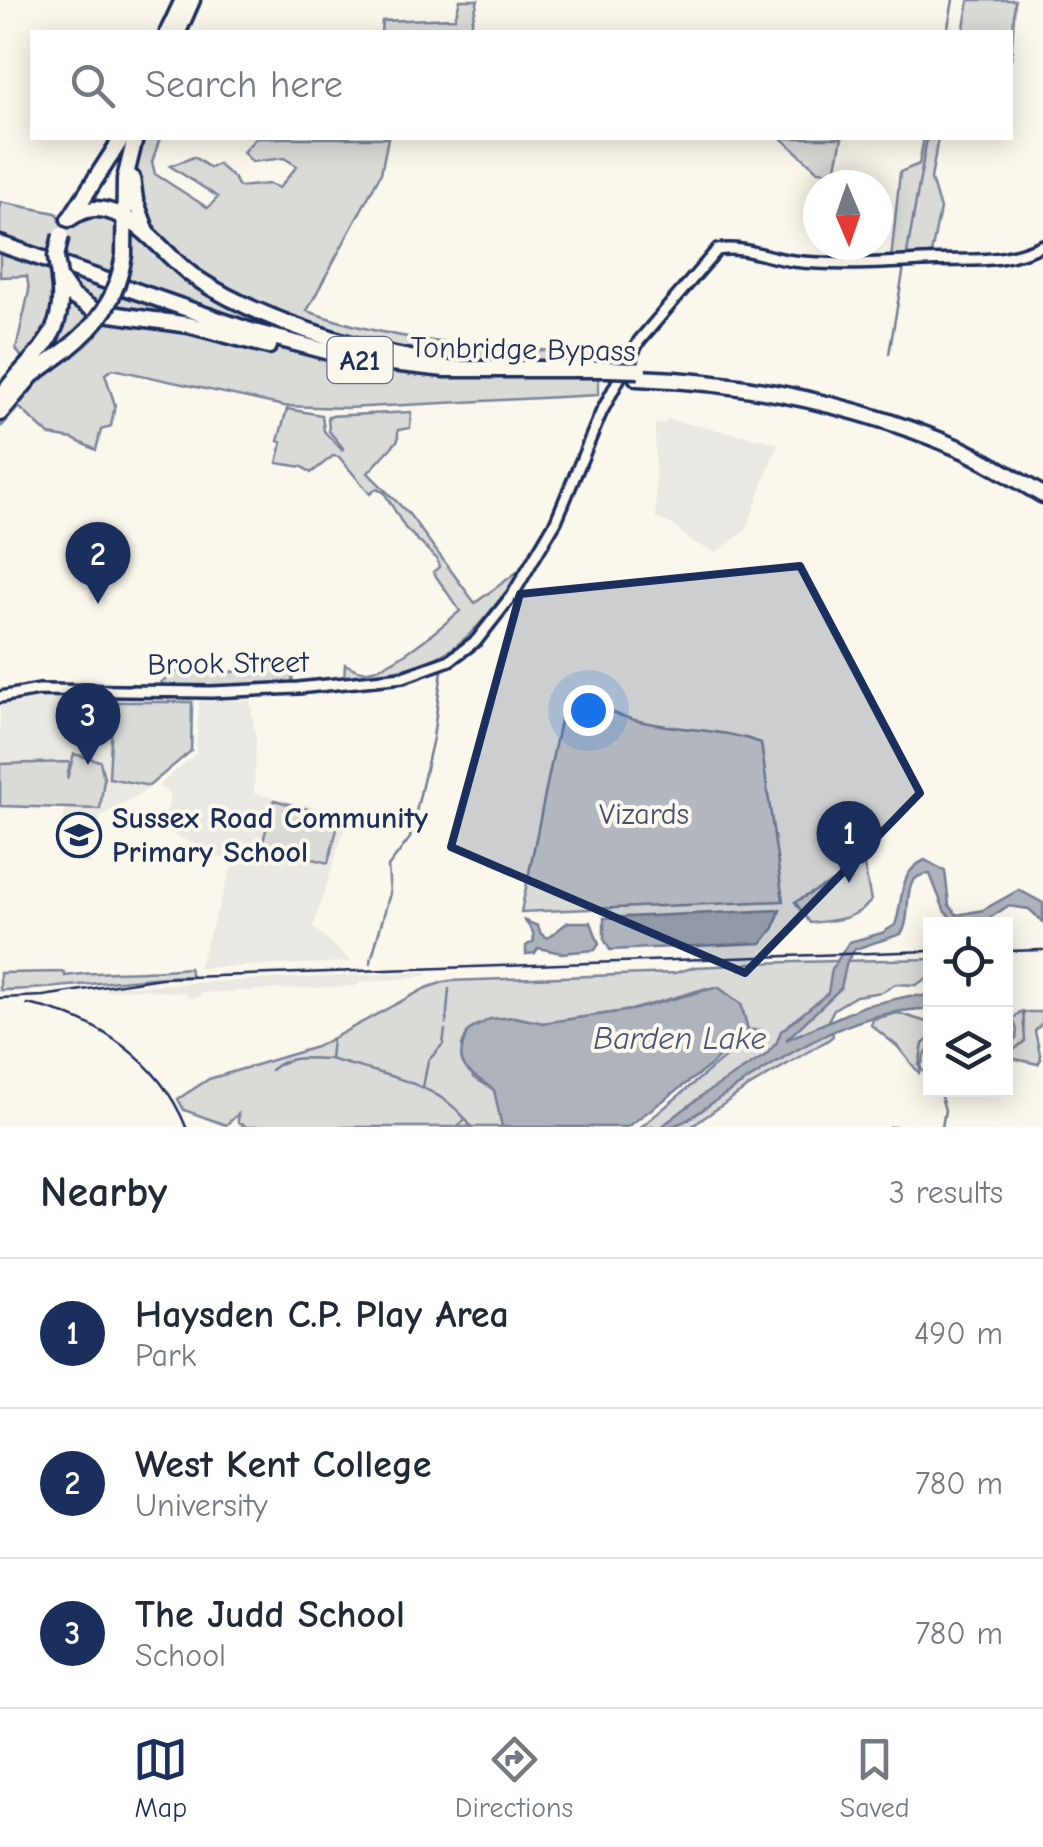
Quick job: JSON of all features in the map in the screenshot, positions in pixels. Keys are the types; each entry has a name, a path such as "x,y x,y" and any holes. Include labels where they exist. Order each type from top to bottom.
{"highway":[{"path":"169,30 183,0"},
{"path":"179,30 192,0"},
{"path":"0,398 54,333 62,285 56,256 61,235 121,140"},
{"path":"0,413 21,385 96,326 109,307 124,254 126,167 135,140"},
{"path":"136,140 133,191 155,244"},
{"path":"69,219 87,208 102,208 210,287 268,316 394,355 440,364 516,369"},
{"name":"Tonbridge Bypass","path":"0,244 322,352 408,367 740,378 839,398 967,444 1043,487"},
{"name":"Tonbridge Bypass","path":"0,251 270,346 354,368 410,376 607,373"},
{"path":"62,285 81,304 97,312 189,325 270,346"},
{"name":"Tonbridge Bypass","path":"638,374 754,388 866,414 965,451 1043,495"}],"street":[{"name":"Brook Street","path":"0,697 39,690 211,692 337,685 425,671 450,660 487,629 545,543 601,413 638,342 717,250 734,249 796,261 882,265 989,261 1043,245"}],"highlighted area":[{"path":"800,566 920,793 745,973 451,847 520,594"}],"shaded area":[{"path":"666,419 778,443 746,530 716,553 656,518 655,424 666,423"},
{"path":"36,697 194,699 193,751 142,793 101,816 90,865 56,856 66,807 0,806 0,705"},
{"path":"199,699 250,701 256,740 254,793 349,815 313,927 352,962 198,968 233,864 162,829 171,794 158,786 196,754"},
{"path":"428,972 411,978 360,982 356,986 200,993 200,997 188,998 186,993 106,991 106,987"}],"green space":[{"path":"460,0 478,0 470,30 381,30 382,21 455,18"},
{"path":"969,0 1015,0 1013,30 963,30"},
{"path":"139,140 159,140 152,162 155,174 208,208 218,197 170,166 194,157 210,168 218,164 239,187 269,184 279,188 297,166 284,158 252,162 243,152 254,140 388,140 381,173 307,311 379,331 451,344 599,352 598,395 347,408 284,406 113,369 105,374 115,405 111,426 101,430 96,450 73,439 49,435 19,407 1,427 13,400 55,362 44,355 22,358 16,349 29,291 27,276 0,277 0,202 56,213 70,228 87,216 101,214 117,225 135,227 133,170"},
{"path":"783,140 842,140 835,170 817,170"},
{"path":"924,140 938,140 931,179 940,209 930,259 893,260 900,172 919,164"},
{"path":"287,409 322,415 324,431 342,450 329,431 328,416 411,412 410,428 398,430 398,440 368,473 409,514 475,603 520,570 480,624 447,652 406,668 344,679 345,664 362,671 378,669 416,646 460,611 433,572 439,567 437,559 405,528 384,492 376,489 370,494 339,457 333,456 311,473 303,467 277,463 282,443 278,441"},
{"path":"287,663 293,667 292,685 166,687 161,682 180,670 231,672"},
{"name":"Vizards","path":"564,701 639,721 761,743 783,901 521,912"},
{"path":"118,702 192,702 191,751 149,786 109,778 112,719 117,718"},
{"path":"74,754 100,761 104,779 100,809 0,806 0,764 70,762 67,779"},
{"path":"274,800 340,818 328,863 262,845"},
{"path":"864,865 871,901 851,916 810,923 795,902"},
{"path":"923,959 923,980 856,996 834,1009 829,1019 833,1036 691,1127 641,1127 758,1030 748,1030 741,1004 706,988 632,1010 543,1023 514,1017 477,1025 462,1045 473,1077 494,1090 502,1127 247,1127 238,1123 238,1114 226,1125 184,1110 178,1099 209,1079 316,1047 426,988 447,981 675,973 695,967 737,965 740,969 749,963"},
{"path":"189,968 192,976 0,990 0,973 64,972 65,976"},
{"path":"1020,1012 1043,1012 1043,1022 1035,1031 1041,1059 1038,1064 1013,1059 1017,1030 1013,1019"},
{"path":"898,1013 923,1021 919,1073 897,1046 871,1025 873,1019"}],"water":[{"path":"925,860 945,871 949,905 957,915 983,910 1019,890 1043,903 1043,922 1029,909 1008,906 991,917 951,917 945,912 930,874 920,876 910,888 901,934 855,949 847,961 841,988 786,1040 864,1006 923,996 923,1009 873,1017 846,1026 795,1051 685,1121 661,1127 766,1055 781,1031 828,993 832,969 849,942 895,925 906,880 916,865"},
{"path":"780,910 774,928 762,943 610,950 604,939 604,918"},
{"path":"525,921 538,926 548,938 568,922 591,922 599,944 595,950 561,953 538,948 535,953 526,954 526,946 534,941"},
{"name":"Barden Lake","path":"718,987 741,1004 748,1030 710,1066 627,1127 502,1127 494,1090 462,1061 468,1031 490,1019 514,1017 543,1023 632,1010"}],"waterway":[{"path":"947,30 953,0"},
{"path":"906,259 927,140"},
{"path":"889,354 904,267"},
{"path":"370,964 390,893 388,867 410,838 433,738 442,670"},
{"path":"446,1024 449,989"},
{"path":"1013,1049 1025,1041 1023,1011"},
{"path":"423,1087 428,1061 443,1044 445,1030"},
{"path":"332,1039 330,1059 427,1090 459,1112 471,1127"},
{"path":"923,1044 919,1066 923,1071"},
{"path":"271,1070 292,1059 330,1059"},
{"path":"941,1097 945,1110 942,1127"},
{"path":"457,1127 466,1119"},
{"path":"890,1127 897,1127"}],"railway":[{"path":"1013,951 1043,950"},
{"path":"0,998 43,996 161,978 923,951"},
{"path":"27,1004 77,1019 122,1045 160,1082 186,1127"}],"place":[{"name":"West Kent College","path":"98,604"},
{"name":"The Judd School","path":"88,765"},
{"name":"Sussex Road Community Primary School","path":"79,835"},
{"name":"Haysden C.P. Play Area","path":"849,883"}]}
